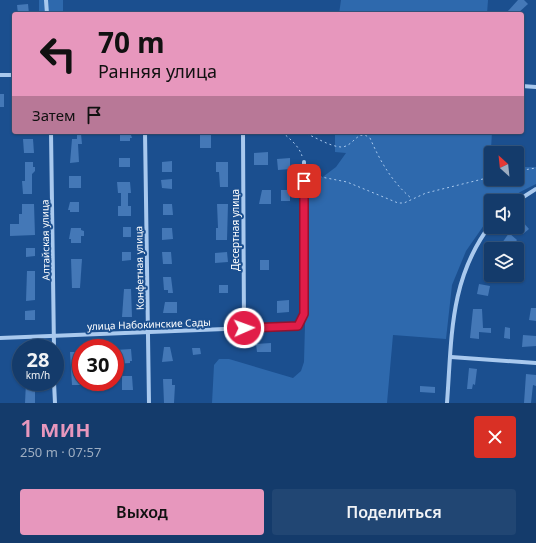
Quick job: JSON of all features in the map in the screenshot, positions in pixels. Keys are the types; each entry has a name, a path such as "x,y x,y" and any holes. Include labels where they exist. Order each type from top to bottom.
{"street":[{"path":"46,0 47,12"},
{"path":"0,75 12,75"},
{"path":"524,86 536,87"},
{"name":"Алтайская улица","path":"50,134 54,339"},
{"name":"Конфетная улица","path":"145,134 149,403"},
{"name":"Десертная улица","path":"243,134 244,328"},
{"name":"улица Набокинские Сады","path":"0,338 298,326 304,314 304,162"},
{"path":"524,197 536,189"},
{"path":"448,403 458,287 477,246 485,234"},
{"path":"451,357 536,363"},
{"path":"54,391 55,403"}],"path":[{"path":"284,134 301,151 304,162 316,176 347,182 398,203 404,203 411,198 426,192 484,180"},
{"path":"307,134 339,147 350,145 359,135 363,134 367,136 370,138 391,177 400,189 411,198"},
{"path":"524,170 536,168"}],"shaded area":[{"path":"39,0 63,0 63,12 39,12"},
{"path":"341,0 488,0 487,12 339,12"},
{"path":"335,134 492,134 491,146 484,146 484,186 524,186 524,167 536,167 536,184 518,194 484,194 484,225 466,251 452,285 446,339 393,335 387,403 212,403 214,365 219,359 229,359 293,378 301,371 304,362 308,213 299,181 301,174 316,182 336,167 346,153 335,152"}],"building":[{"path":"518,0 524,0 528,4 519,12 507,12"},
{"path":"28,4 29,12 18,12 17,5"},
{"path":"0,94 4,94 4,107 0,107"},
{"path":"77,134 81,134 82,144 78,144 79,162 70,163 72,139 77,139"},
{"path":"120,134 131,134 132,138 130,138 130,141 120,141"},
{"path":"200,135 211,135 211,148 200,148"},
{"path":"23,139 33,139 34,153 24,153"},
{"path":"268,152 268,165 254,165 254,153"},
{"path":"119,158 130,158 130,167 119,167"},
{"path":"290,158 290,169 278,170 277,159"},
{"path":"172,161 172,172 162,172 162,162"},
{"path":"25,162 33,162 33,167 35,167 35,171 32,174 32,194 23,194 22,181 25,181"},
{"path":"216,162 228,162 228,187 220,187 219,172 216,172"},
{"path":"69,176 81,176 81,188 69,188"},
{"path":"172,179 172,189 162,188 161,180"},
{"path":"117,182 130,182 131,193 128,193 128,206 131,206 131,216 118,216 118,206 121,206 121,193 118,193"},
{"path":"262,190 271,190 271,204 259,204"},
{"path":"281,190 290,190 290,201 281,201"},
{"path":"70,202 79,202 79,212 70,212 70,210 68,210"},
{"path":"22,204 34,204 35,235 10,236 10,224 19,224 19,214 22,214"},
{"path":"163,204 172,204 173,215 163,215"},
{"path":"217,204 228,204 227,240 216,240 216,228 218,228"},
{"path":"524,223 529,229 524,233"},
{"path":"123,227 131,227 131,237 123,237"},
{"path":"71,228 81,228 81,230 84,231 84,236 81,236 81,243 71,243 71,239 69,239"},
{"path":"162,228 172,228 173,239 162,240"},
{"path":"508,234 517,240 515,242 503,242"},
{"path":"26,248 35,248 35,256 26,257"},
{"path":"122,252 131,252 131,260 122,261"},
{"path":"162,252 171,252 172,264 163,264"},
{"path":"227,252 228,262 215,263 215,253"},
{"path":"71,259 82,259 80,288 72,288"},
{"path":"260,260 269,260 269,270 260,270"},
{"path":"27,271 35,271 35,300 26,301"},
{"path":"163,277 171,277 173,293 168,293 168,290 164,290"},
{"path":"479,284 490,286 488,296 477,294"},
{"path":"219,285 228,285 228,293 219,293"},
{"path":"124,289 131,289 132,317 122,317"},
{"path":"289,300 289,312 277,313 277,301"},
{"path":"165,302 177,302 177,313 163,313"},
{"path":"531,308 536,308 536,321 529,320"},
{"path":"473,309 482,309 483,328 491,328 491,333 479,332 479,339 470,338"},
{"path":"35,310 35,320 25,320 25,311"},
{"path":"505,327 510,328 510,339 504,338"},
{"path":"523,335 536,336 536,346 522,347"},
{"path":"271,343 271,352 257,352 256,344"},
{"path":"164,347 170,347 173,361 162,362"},
{"path":"192,348 200,348 201,354 193,355"},
{"path":"124,349 131,349 132,361 130,361 130,363 124,363"},
{"path":"70,352 72,352 72,385"},
{"path":"469,368 477,369 475,385 473,384 472,389 467,389"},
{"path":"526,374 536,375 536,386 533,385 531,403 524,403"},
{"path":"124,376 132,376 133,390 124,390"},
{"path":"163,379 172,379 172,385 175,385 174,403 164,403"},
{"path":"420,386 435,387 435,393 420,392"},
{"path":"26,391 35,391 35,403 25,403"}],"route":[{"path":"244,328 298,326 304,314 304,181"}]}
